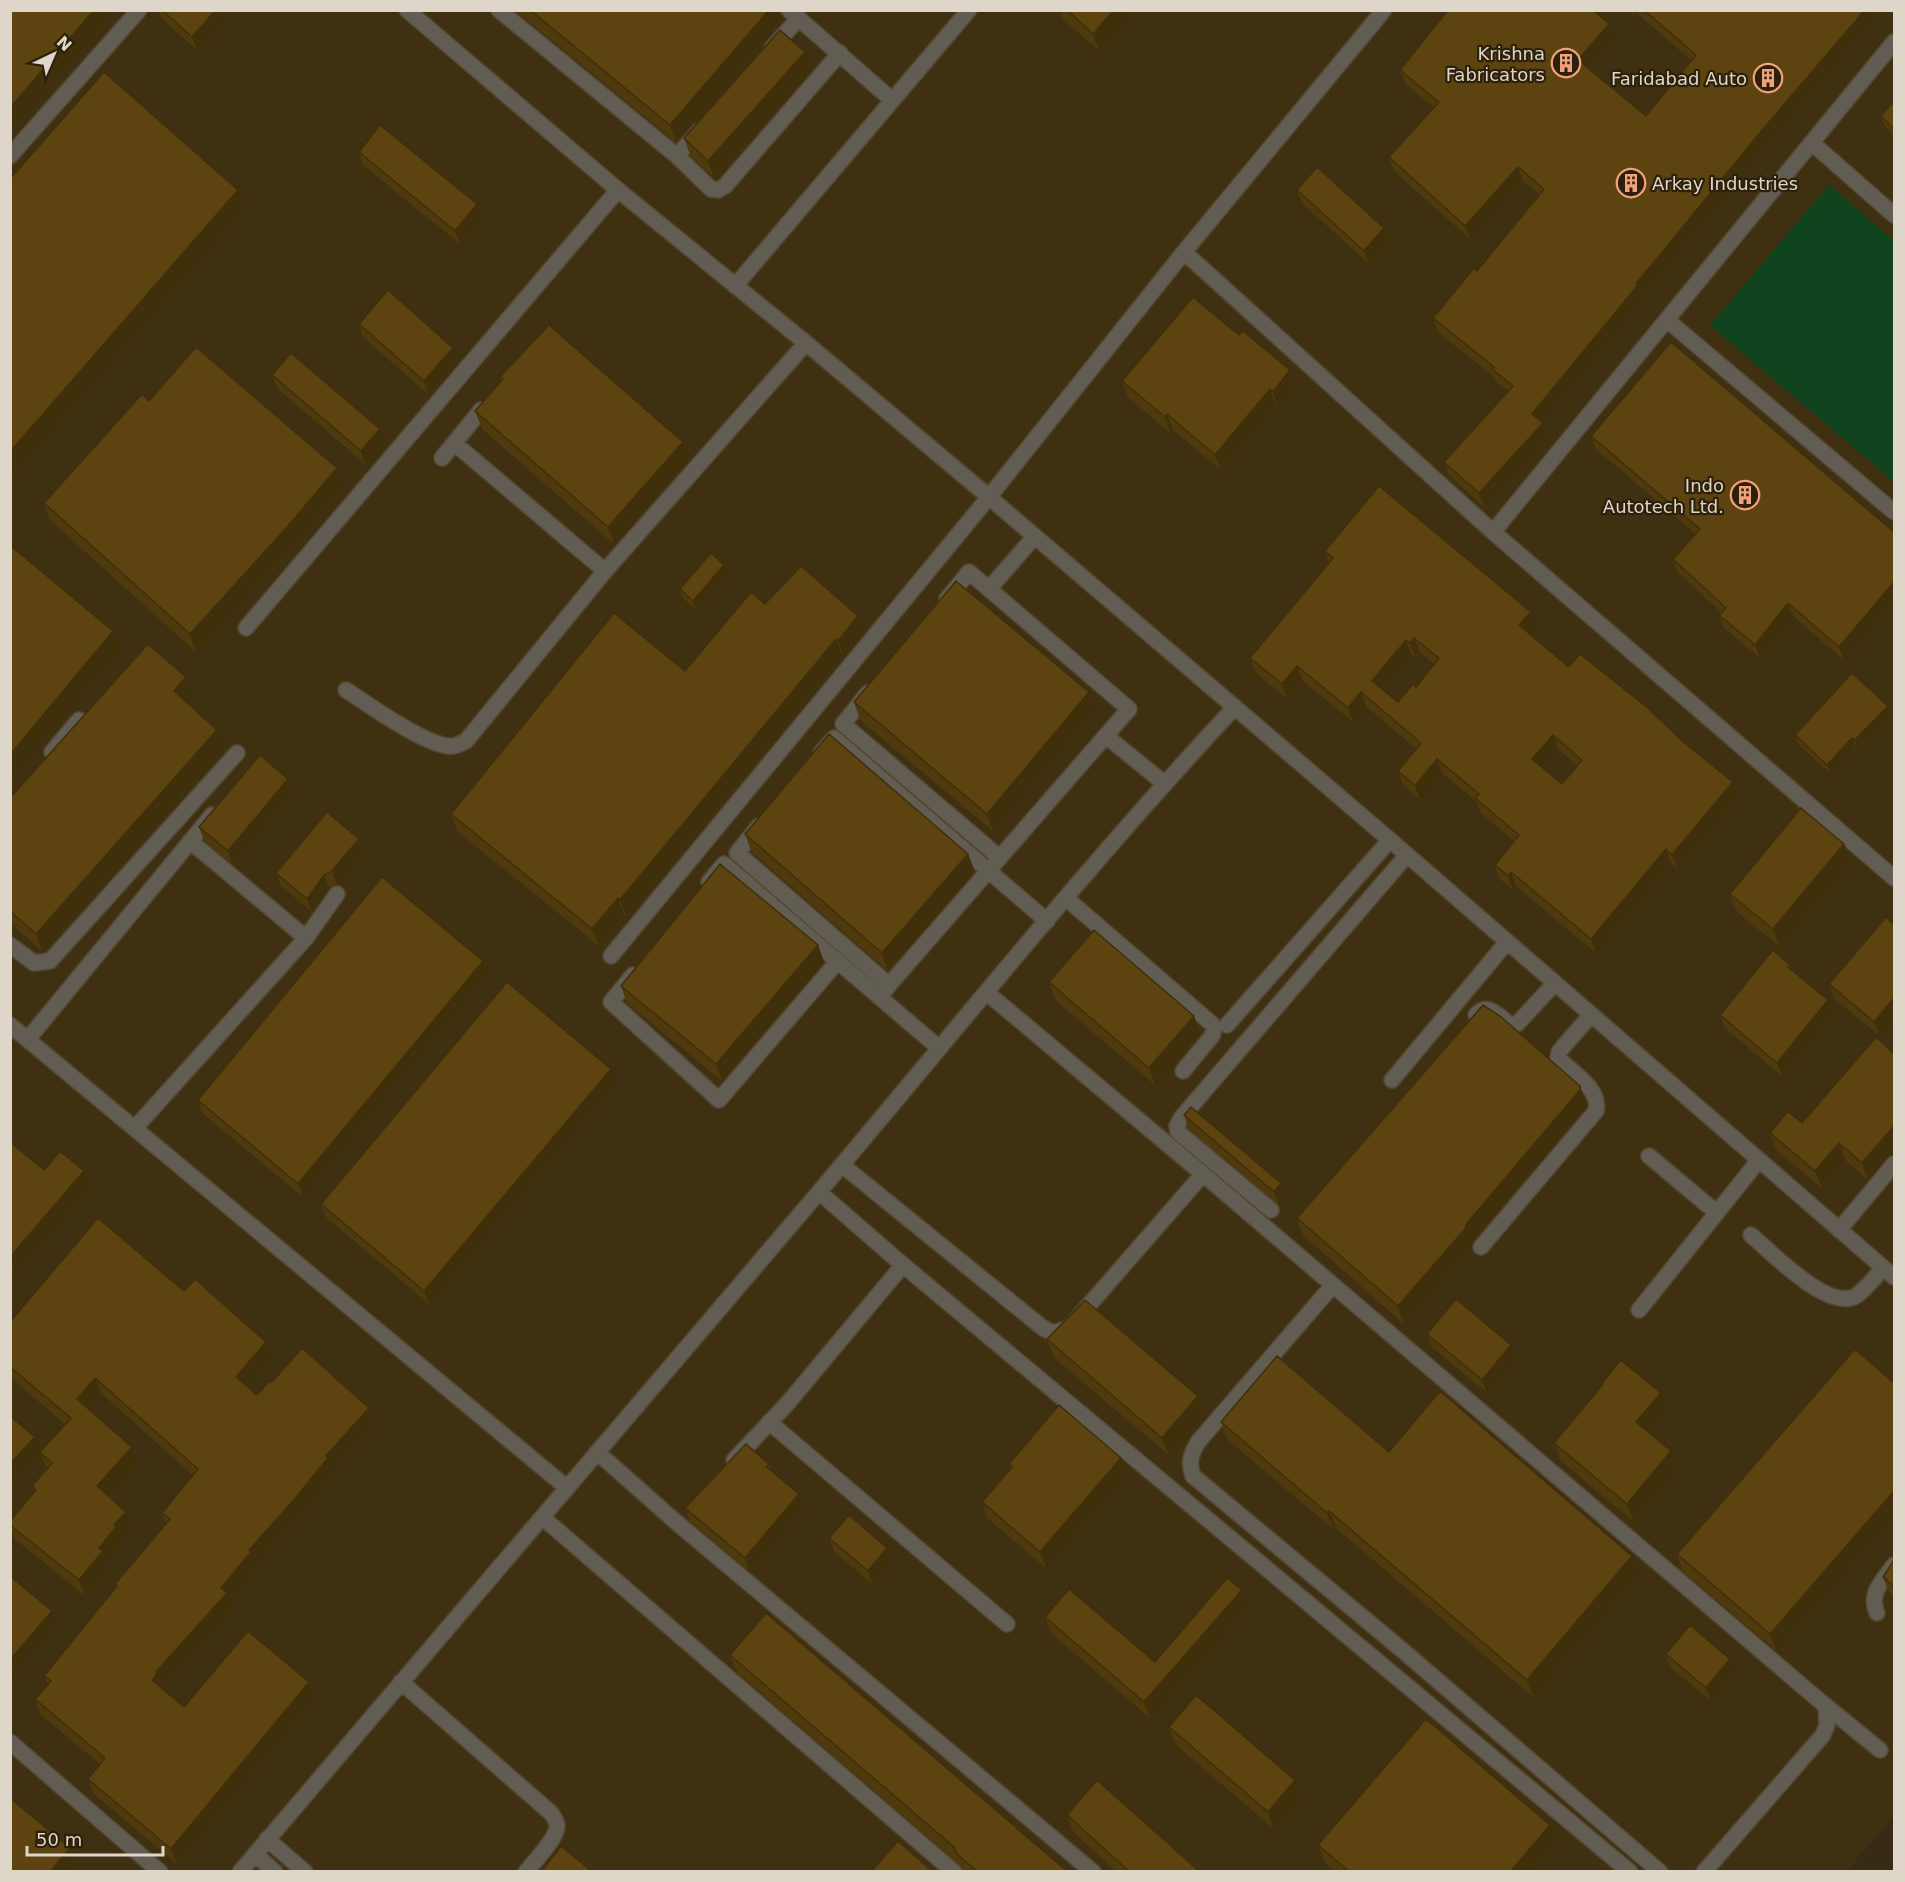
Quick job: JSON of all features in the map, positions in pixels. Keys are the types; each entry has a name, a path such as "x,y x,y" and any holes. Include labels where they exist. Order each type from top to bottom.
{"street":[{"path":"10,156 139,10"},
{"path":"407,10 618,190 989,496 1889,1273 1851,1298 1834,1298 1823,1294 1807,1283 1750,1235"},
{"path":"499,10 677,156 711,189 718,190 725,186 840,53"},
{"path":"735,286 969,10"},
{"path":"611,956 1384,10"},
{"path":"761,62 794,14 892,100"},
{"path":"1493,532 1894,42"},
{"path":"677,156 708,122"},
{"path":"1812,143 1894,215"},
{"path":"246,628 618,190"},
{"path":"1184,252 1493,532 1894,878"},
{"path":"1667,320 1894,512"},
{"path":"346,690 390,718 447,746 458,746 470,737 605,571 806,343"},
{"path":"442,458 481,410"},
{"path":"454,443 605,571"},
{"path":"989,589 1035,536"},
{"path":"885,992 1129,709 969,572 940,608"},
{"path":"880,679 843,724 1000,858"},
{"path":"240,1872 842,1165 986,992 1165,784 1235,707"},
{"path":"41,765 79,720"},
{"path":"1106,736 1165,784"},
{"path":"811,764 834,738 1047,921"},
{"path":"10,945 34,963 50,961 237,753"},
{"path":"27,1039 224,800"},
{"path":"766,818 736,853 885,992 939,1048"},
{"path":"1227,1025 1390,840"},
{"path":"190,841 306,938"},
{"path":"1271,1210 1178,1132 1177,1126 1181,1118 1407,855"},
{"path":"701,892 724,864 838,961 885,992"},
{"path":"135,1128 306,938 337,894"},
{"path":"1066,899 1212,1024 1214,1029 1212,1036 1183,1071"},
{"path":"1392,1080 1507,942"},
{"path":"641,965 611,1002 719,1100 838,961"},
{"path":"1464,1028 1480,1011 1487,1009 1511,1025 1517,1024 1555,983"},
{"path":"986,992 1880,1750"},
{"path":"1481,1247 1596,1111 1598,1104 1593,1093 1558,1058 1559,1052 1592,1015"},
{"path":"10,1025 566,1487"},
{"path":"1649,1156 1717,1212"},
{"path":"1639,1310 1759,1160"},
{"path":"1839,1230 1894,1164"},
{"path":"842,1165 1043,1328 1053,1333 1069,1328 1203,1174"},
{"path":"819,1192 903,1265 1630,1872"},
{"path":"722,1472 787,1404 903,1265"},
{"path":"1334,1285 1198,1442 1189,1466 1193,1476 1401,1649 1660,1872"},
{"path":"769,1422 1007,1624"},
{"path":"597,1452 680,1518 1093,1872"},
{"path":"542,1517 954,1872"},
{"path":"1877,1613 1873,1604 1874,1596 1894,1565"},
{"path":"401,1682 551,1813 555,1819 557,1826 554,1836 526,1872"},
{"path":"1704,1872 1822,1735 1827,1725 1826,1706"},
{"path":"10,1742 160,1872"},
{"path":"267,1839 305,1872"},
{"path":"255,1854 275,1872"}],"shaded area":[{"path":"11,11 1894,11 1894,1816 1847,1871 11,1872"}],"green space":[{"path":"1829,185 1894,241 1894,482 1710,325"}],"building":[{"path":"10,10 94,10 10,108"},
{"path":"162,10 216,10 192,37"},
{"path":"530,10 769,10 670,125"},
{"path":"1067,10 1114,10 1093,34"},
{"path":"1448,10 1593,10 1609,24 1578,60 1646,116 1696,55 1644,10 1865,10 1763,129 1532,414 1543,423 1479,493 1444,462 1513,386 1492,369 1494,367 1433,318 1474,268 1477,271 1544,189 1518,167 1465,226 1389,157 1439,102 1400,70"},
{"path":"780,30 805,52 708,161 684,138"},
{"path":"104,72 238,190 10,452 10,179"},
{"path":"1894,101 1894,129 1881,116"},
{"path":"380,125 477,204 455,231 359,152"},
{"path":"1317,167 1384,228 1364,251 1297,190"},
{"path":"388,290 453,348 424,381 359,324"},
{"path":"1193,297 1239,335 1243,331 1290,370 1273,392 1270,389 1215,455 1167,414 1165,417 1122,381"},
{"path":"549,325 683,442 608,527 475,411 503,379 500,377"},
{"name":"Indo Autotech Ltd.","path":"1671,342 1894,532 1894,582 1839,647 1788,603 1755,645 1719,615 1726,608 1673,559 1700,529 1591,436"},
{"path":"196,347 337,468 190,634 44,503 142,394 149,401"},
{"path":"291,353 380,429 361,451 272,375"},
{"path":"1379,486 1531,612 1519,625 1569,667 1580,654 1648,708 1681,740 1733,782 1672,855 1666,849 1591,939 1511,872 1508,876 1495,865 1519,835 1475,798 1479,794 1437,759 1415,786 1398,771 1421,743 1361,692 1348,708 1297,666 1282,684 1250,658 1333,558 1325,551","holes":["1414,638 1439,658 1416,687 1413,684 1398,702 1372,681 1406,640 1410,643","1553,735 1582,760 1562,784 1532,759"]},
{"path":"10,547 113,631 10,755"},
{"path":"711,553 724,565 693,601 680,589"},
{"path":"801,566 858,616 838,641 836,639 620,900 618,898 592,929 451,814 614,613 685,671 751,592 765,604"},
{"path":"956,581 1089,692 987,814 854,702"},
{"path":"148,644 186,677 174,691 217,730 36,934 10,911 10,798"},
{"path":"1852,673 1888,706 1855,740 1852,738 1827,765 1795,735"},
{"path":"829,734 968,854 882,953 745,834"},
{"path":"260,755 288,779 228,851 199,827"},
{"path":"1801,808 1844,844 1773,929 1730,894"},
{"path":"327,812 359,839 332,871 324,875 307,899 276,873"},
{"path":"720,864 818,945 716,1064 621,986"},
{"path":"382,877 483,961 298,1184 198,1100"},
{"path":"1886,917 1894,925 1894,998 1874,1022 1829,984"},
{"path":"1094,930 1194,1016 1149,1068 1049,982"},
{"path":"1773,950 1790,965 1788,967 1828,1000 1777,1063 1720,1015"},
{"path":"507,982 611,1069 424,1291 321,1204"},
{"path":"1483,1005 1500,1016 1580,1086 1580,1090 1398,1306 1297,1218"},
{"path":"1876,1037 1894,1054 1894,1126 1862,1163 1839,1143 1815,1171 1770,1133 1788,1111 1802,1123"},
{"path":"1191,1107 1281,1183 1274,1192 1184,1115"},
{"path":"10,1142 44,1170 60,1151 84,1171 10,1257"},
{"path":"98,1218 184,1291 195,1279 266,1342 236,1377 257,1395 271,1380 272,1382 302,1348 369,1408 326,1456 328,1458 293,1501 249,1550 251,1552 221,1588 227,1593 156,1672 152,1680 184,1707 248,1631 309,1682 171,1849 88,1779 105,1758 35,1699 51,1681 44,1676 117,1586 115,1584 170,1519 162,1513 198,1469 95,1378 77,1399 132,1447 97,1486 126,1512 114,1525 116,1527 99,1548 103,1551 79,1580 10,1525 10,1521 36,1490 32,1486 52,1463 40,1452 71,1418 10,1367 10,1322"},
{"path":"1456,1299 1511,1345 1482,1380 1427,1334"},
{"path":"1085,1300 1198,1396 1162,1438 1047,1339"},
{"path":"1855,1349 1894,1383 1894,1491 1770,1634 1677,1554"},
{"path":"1277,1356 1389,1452 1440,1391 1632,1556 1527,1680 1221,1422"},
{"path":"1621,1360 1661,1393 1636,1422 1671,1451 1627,1504 1554,1443"},
{"path":"1059,1405 1121,1458 1040,1552 982,1502 1012,1467 1009,1464"},
{"path":"10,1416 35,1437 10,1464"},
{"path":"746,1444 769,1464 767,1467 799,1494 745,1558 685,1508"},
{"path":"849,1515 887,1548 868,1571 829,1538"},
{"path":"1894,1560 1894,1586 1883,1577"},
{"path":"10,1576 52,1611 10,1660"},
{"path":"1227,1578 1242,1590 1144,1702 1045,1617 1069,1589 1155,1662"},
{"path":"766,1613 1068,1872 978,1872 957,1854 954,1847 730,1655"},
{"path":"1690,1625 1730,1659 1706,1688 1666,1654"},
{"path":"1196,1695 1295,1780 1268,1812 1169,1727"},
{"path":"1426,1719 1550,1825 1510,1872 1350,1872 1318,1845"},
{"path":"1097,1780 1200,1872 1130,1872 1067,1815"},
{"path":"10,1798 70,1848 50,1872 10,1872"},
{"path":"898,1841 933,1872 871,1872"},
{"path":"561,1846 590,1870 589,1872 541,1872"}],"place":[{"name":"Krishna Fabricators","path":"1566,63"},
{"name":"Faridabad Auto","path":"1768,78"},
{"name":"Arkay Industries","path":"1631,183"},
{"name":"Indo Autotech Ltd.","path":"1745,495"}]}
